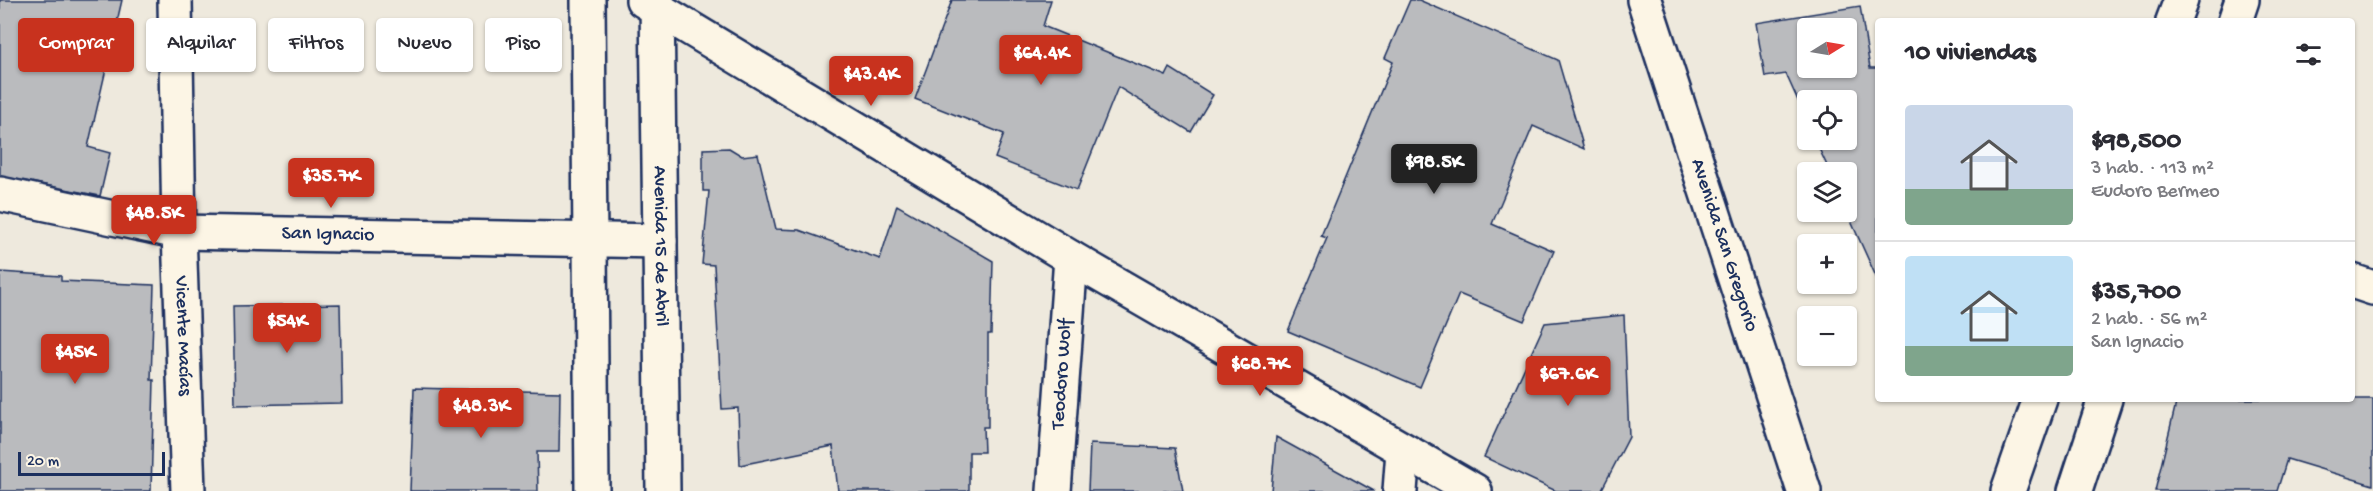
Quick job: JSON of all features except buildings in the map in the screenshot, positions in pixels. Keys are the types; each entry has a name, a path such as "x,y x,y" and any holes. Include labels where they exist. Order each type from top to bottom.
{"main road":[{"name":"Vicente Macías","path":"175,0 179,232 188,491"},
{"path":"588,0 588,240 592,491"},
{"name":"Avenida San Gregorio","path":"1644,0 1804,487"},
{"path":"2174,18 2181,0"},
{"path":"2236,18 2242,0"},
{"path":"652,3 1071,258 1475,491"},
{"name":"Avenida 15 de Abril","path":"652,3 660,241 663,491"},
{"name":"San Ignacio","path":"0,195 179,232 660,241"},
{"name":"Teodoro Wolf","path":"1054,491 1071,258"},
{"path":"2355,282 2373,288"},
{"path":"2008,491 2039,402"},
{"path":"2075,491 2104,402"},
{"path":"1400,491 1403,451"}]}
